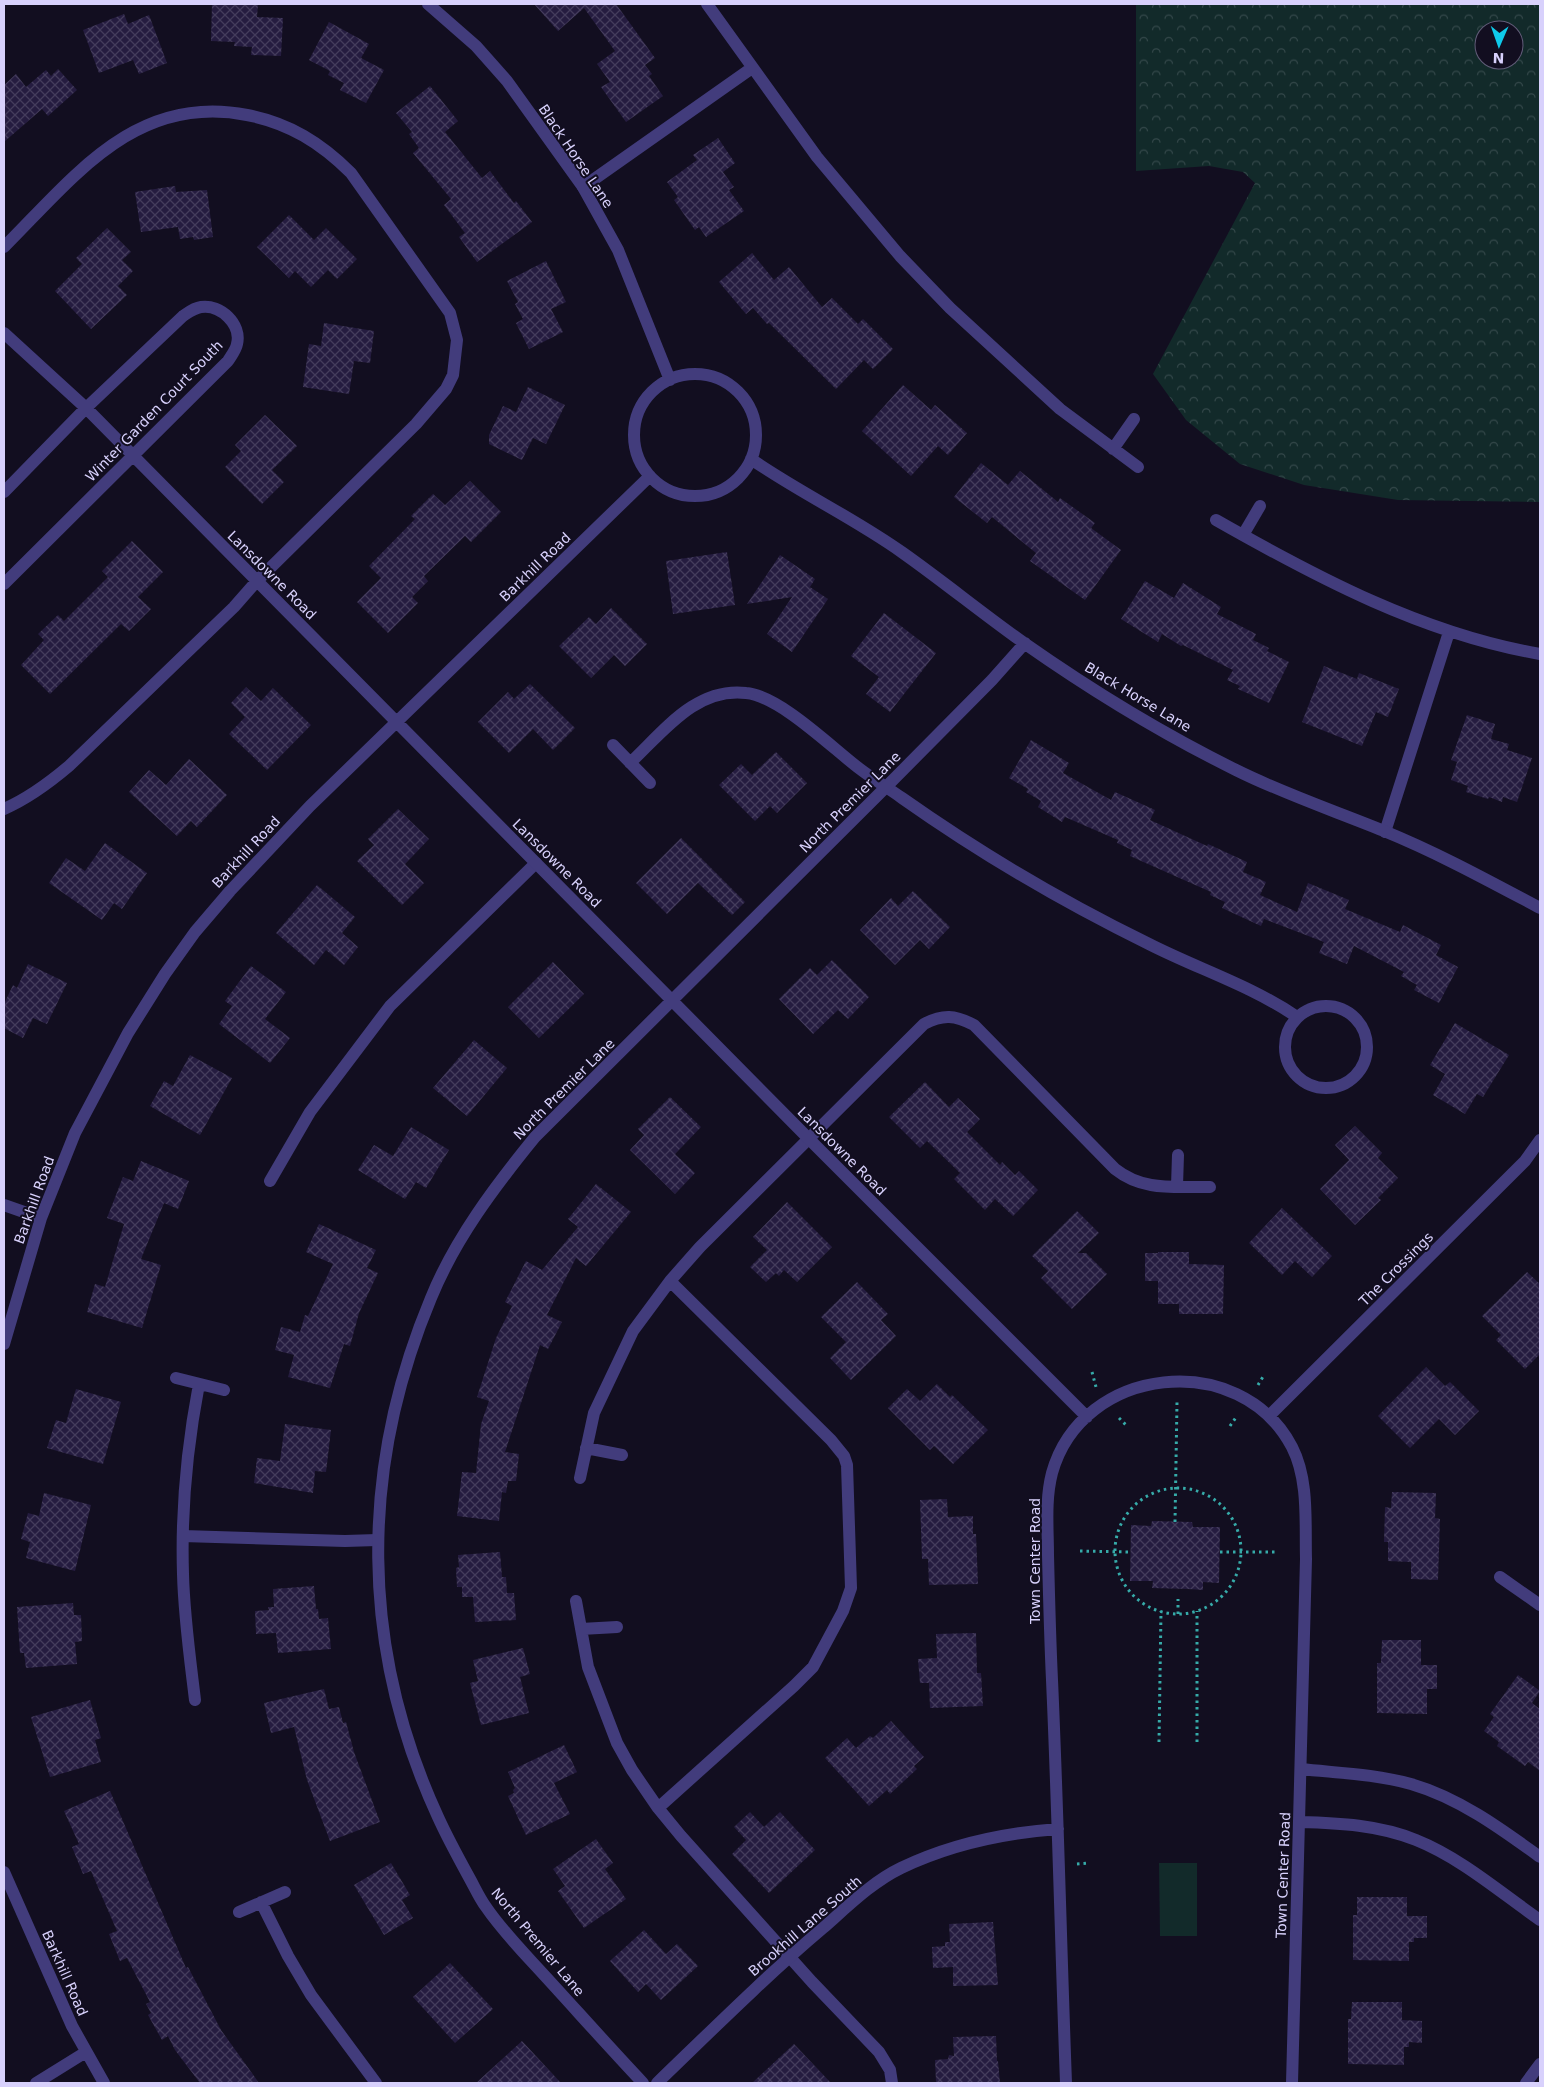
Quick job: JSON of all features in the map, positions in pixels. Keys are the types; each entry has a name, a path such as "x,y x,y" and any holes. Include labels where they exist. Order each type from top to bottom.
{"street":[{"name":"Black Horse Lane","path":"428,4 476,46 507,81 583,188 618,250 670,380"},
{"path":"707,4 817,157 900,256 1000,355 1060,409 1138,467"},
{"path":"583,188 752,68"},
{"path":"4,247 99,153 130,132 167,116 190,112 211,111 263,118 309,138 336,158 351,173 450,313 457,340 453,375 446,389 416,424 256,582 234,607 70,766 48,784 4,809"},
{"name":"Winter Garden Court South","path":"4,492 86,408 192,310 200,307 219,309 229,318 236,328 238,338 228,361 4,584"},
{"name":"Lansdowne Road","path":"4,333 86,408 808,1139 1087,1417"},
{"path":"688,375 714,377 734,388 744,398 753,417 756,444 751,459 745,470 734,482 714,493 688,496 663,487 650,476 638,455 635,440 636,423 640,409 648,397 670,380 688,375"},
{"path":"1113,449 1134,419"},
{"name":"Black Horse Lane","path":"751,459 785,482 850,519 902,552 1025,644 1099,692 1236,770 1294,797 1385,832 1448,860 1540,908"},
{"name":"Barkhill Road","path":"4,1344 41,1218 71,1141 97,1088 128,1033 165,974 195,932 230,891 310,806 650,476"},
{"path":"1243,536 1260,506"},
{"path":"1216,520 1243,536 1360,596 1449,632 1540,654"},
{"path":"1385,832 1449,632"},
{"name":"North Premier Lane","path":"643,2083 485,1907 448,1839 422,1782 402,1724 388,1663 380,1612 377,1540 383,1470 394,1408 412,1346 431,1296 458,1245 504,1174 535,1137 886,787 1025,644"},
{"path":"630,763 696,703 712,695 729,692 749,693 769,700 795,717 861,770 993,858 1092,916 1270,1001 1297,1017"},
{"path":"612,745 650,783"},
{"path":"270,1181 310,1112 390,1006 536,863"},
{"path":"1325,1006 1343,1009 1356,1018 1364,1030 1367,1043 1365,1060 1358,1073 1342,1085 1325,1088 1315,1086 1300,1078 1294,1072 1285,1053 1286,1036 1297,1017 1314,1007 1325,1006"},
{"path":"580,1478 594,1413 633,1330 670,1280 700,1246 924,1024 936,1018 949,1015 962,1018 974,1025 1108,1162 1127,1178 1141,1184 1210,1187"},
{"name":"The Crossings","path":"1269,1416 1525,1161 1540,1140"},
{"path":"1177,1186 1178,1155"},
{"path":"4,1205 41,1218"},
{"path":"658,1808 780,1700 812,1667 849,1599 852,1575 848,1475 844,1456 831,1440 670,1280"},
{"path":"176,1378 224,1390"},
{"name":"Town Center Road","path":"1066,2083 1049,1601 1048,1498 1052,1473 1059,1456 1087,1417 1124,1392 1144,1384 1177,1380 1217,1386 1248,1400 1269,1416 1292,1448 1300,1468 1305,1504 1300,1822 1292,2083"},
{"path":"195,1700 186,1623 183,1536 186,1474 192,1420 199,1384"},
{"path":"586,1448 622,1455"},
{"path":"183,1536 345,1541 377,1540"},
{"path":"1500,1577 1540,1605"},
{"path":"576,1601 588,1668 617,1743 658,1808 681,1836 879,2052 890,2070 892,2083"},
{"path":"581,1629 616,1627"},
{"path":"1301,1769 1386,1778 1411,1784 1437,1794 1489,1821 1540,1857"},
{"path":"1300,1822 1363,1826 1389,1831 1416,1840 1456,1862 1540,1920"},
{"name":"Brookhill Lane South","path":"657,2083 790,1956 860,1895 900,1869 940,1851 978,1840 1019,1832 1058,1829"},
{"name":"Barkhill Road","path":"4,1872 72,2026 104,2083"},
{"path":"238,1912 285,1892"},
{"path":"261,1902 288,1956 311,1995 376,2083"},
{"path":"36,2083 86,2052"},
{"path":"1526,2083 1540,2064"}],"path":[{"path":"1092,1372 1096,1387"},
{"path":"1255,1388 1264,1375"},
{"path":"1175,1522 1177,1396"},
{"path":"1230,1426 1239,1413"},
{"path":"1177,1488 1203,1493 1225,1509 1237,1528 1241,1552 1238,1572 1228,1589 1213,1603 1196,1611 1178,1614 1148,1606 1130,1591 1120,1575 1115,1551 1118,1530 1133,1507 1143,1498 1158,1491 1177,1488"},
{"path":"1080,1552 1131,1552"},
{"path":"1220,1552 1275,1552"},
{"path":"1178,1599 1178,1614"},
{"path":"1159,1742 1161,1611"},
{"path":"1196,1611 1196,1742"}],"green space":[{"path":"1136,4 1540,4 1540,502 1398,500 1304,485 1240,464 1186,420 1153,374 1255,183 1243,172 1209,166 1136,171"},
{"path":"1159,1863 1197,1863 1197,1936 1160,1936"}],"building":[{"path":"212,4 258,4 257,17 283,18 281,56 251,55 252,47 234,46 235,42 211,41"},
{"path":"534,4 616,4 655,58 645,65 652,74 649,76 663,96 626,122 601,87 610,82 597,64 615,51 584,8 558,31"},
{"path":"124,14 128,24 149,15 167,63 139,74 133,60 99,73 83,30"},
{"path":"329,22 369,44 361,58 384,70 366,103 340,90 344,83 328,75 330,71 309,60"},
{"path":"58,69 77,90 48,116 42,109 4,142 4,85 16,74 26,87 46,70 51,76"},
{"path":"430,86 458,121 445,132 482,178 490,171 514,203 516,201 532,222 477,262 459,237 465,233 444,205 451,199 413,153 419,148 409,134 412,132 396,113"},
{"path":"718,138 735,163 723,172 734,187 729,190 744,211 706,237 699,227 695,230 674,200 678,197 667,182 697,160 693,155"},
{"path":"175,186 176,192 207,190 213,237 194,240 193,237 180,239 178,227 141,232 135,192"},
{"path":"289,215 314,240 326,228 357,259 337,279 328,270 311,287 295,271 289,278 257,247"},
{"path":"107,228 131,252 122,260 133,271 118,286 127,295 91,329 55,291 82,264 76,258"},
{"path":"752,253 774,280 789,267 822,307 832,298 858,324 863,319 893,349 873,369 864,360 836,389 769,323 767,324 753,308 746,314 719,282"},
{"path":"546,261 566,302 551,309 563,332 529,349 516,323 523,319 515,304 518,302 507,281"},
{"path":"324,323 374,331 370,363 354,361 349,394 303,387 309,344 321,346"},
{"path":"903,385 931,410 935,405 967,433 948,455 938,446 911,476 862,431"},
{"path":"528,387 565,405 546,444 533,438 522,460 489,444 489,435 503,406 516,412"},
{"path":"265,415 297,446 272,470 284,482 262,504 225,467 241,451 235,445"},
{"path":"981,463 1008,485 1020,471 1058,502 1060,498 1095,523 1091,528 1121,550 1085,600 1030,561 1036,553 992,517 987,523 954,497"},
{"path":"470,481 501,512 471,542 465,536 424,576 428,581 412,597 418,603 388,633 357,602 381,578 369,566 415,519 411,516 433,494 445,505"},
{"path":"132,541 163,572 138,597 151,609 129,631 121,624 50,694 21,665 44,640 38,634 58,615 64,621 108,577 102,571"},
{"path":"727,552 735,605 673,614 666,561"},
{"path":"780,555 815,579 810,587 828,599 792,652 767,634 792,597 747,604"},
{"path":"1145,581 1174,598 1183,583 1221,607 1217,614 1256,634 1253,640 1269,648 1267,651 1289,662 1269,703 1238,689 1240,686 1227,680 1233,670 1183,645 1181,646 1162,634 1158,642 1121,619"},
{"path":"611,608 647,644 625,666 614,655 591,678 559,646 589,617 596,624"},
{"path":"884,613 936,653 890,712 866,694 879,677 851,656"},
{"path":"1324,666 1357,679 1359,673 1399,689 1388,717 1376,712 1362,746 1302,722"},
{"path":"530,684 575,728 553,750 533,729 509,753 478,722 508,692 514,699"},
{"path":"246,687 261,701 273,688 311,725 267,770 229,734 245,717 231,703"},
{"path":"1467,715 1495,724 1491,739 1509,744 1507,750 1532,758 1517,802 1503,797 1502,802 1466,792 1468,786 1451,780 1457,762 1451,760"},
{"path":"1031,740 1069,763 1063,773 1111,800 1115,792 1155,810 1150,820 1247,862 1243,872 1266,882 1260,895 1297,912 1308,883 1349,900 1345,909 1400,932 1403,925 1441,945 1436,955 1458,967 1439,1003 1414,990 1417,985 1401,976 1404,972 1354,946 1347,964 1319,953 1324,942 1264,919 1261,926 1222,908 1225,902 1210,895 1211,892 1130,856 1132,850 1117,843 1118,840 1065,817 1062,822 1038,807 1041,801 1026,792 1028,789 1009,778"},
{"path":"776,752 807,783 777,813 770,806 755,821 719,785 741,764 752,775"},
{"path":"189,759 227,795 197,827 191,821 177,836 129,792 149,770 166,785"},
{"path":"398,809 429,839 405,864 424,883 402,905 357,861 374,845 368,839"},
{"path":"681,838 745,902 732,915 698,883 667,914 636,883"},
{"path":"105,843 147,873 122,909 114,903 102,920 49,883 66,858 85,871"},
{"path":"317,885 355,917 342,933 358,947 344,965 326,950 314,965 276,933"},
{"path":"913,891 950,927 929,949 920,940 895,965 860,930 891,898 898,906"},
{"path":"832,960 869,997 848,1019 838,1010 813,1034 779,999 810,968 817,975"},
{"path":"553,962 584,994 539,1038 508,1007"},
{"path":"28,964 67,983 47,1024 33,1018 23,1038 4,1028 4,1004 13,985 17,988"},
{"path":"251,966 286,992 265,1019 290,1038 270,1063 219,1024 232,1006 225,1001"},
{"path":"1455,1023 1509,1055 1483,1097 1477,1094 1465,1114 1433,1095 1445,1074 1430,1065"},
{"path":"474,1040 507,1068 467,1116 433,1088"},
{"path":"190,1055 232,1078 200,1135 150,1106 164,1081 173,1086"},
{"path":"925,1082 949,1107 958,1098 980,1119 967,1132 1000,1165 1002,1162 1015,1175 1019,1171 1038,1190 1013,1216 995,1199 985,1210 954,1179 960,1173 927,1141 920,1148 889,1117"},
{"path":"670,1097 701,1127 675,1154 695,1173 675,1194 630,1150 644,1135 638,1129"},
{"path":"1355,1126 1382,1153 1378,1158 1398,1178 1378,1198 1381,1200 1355,1225 1320,1189 1349,1160 1335,1145"},
{"path":"411,1127 449,1150 426,1188 416,1182 405,1199 358,1170 374,1145 393,1156"},
{"path":"141,1161 189,1181 178,1209 164,1203 141,1259 161,1265 142,1328 87,1312 95,1284 105,1287 124,1224 107,1218 123,1177 133,1181"},
{"path":"596,1184 631,1212 586,1266 576,1258 547,1315 562,1322 548,1349 540,1345 505,1452 519,1454 516,1481 508,1481 506,1493 502,1492 499,1521 457,1516 462,1472 476,1473 481,1424 489,1401 477,1397 496,1338 512,1306 505,1302 526,1261 542,1270 578,1227 568,1219"},
{"path":"787,1202 832,1247 797,1282 784,1270 779,1276 776,1273 766,1282 750,1267 767,1250 753,1237"},
{"path":"1282,1208 1332,1256 1312,1277 1295,1261 1282,1275 1249,1243"},
{"path":"1077,1211 1099,1233 1078,1253 1086,1253 1107,1274 1072,1309 1041,1278 1048,1271 1032,1256"},
{"path":"319,1224 376,1250 367,1268 378,1273 359,1313 350,1346 344,1344 330,1388 288,1377 294,1355 275,1350 281,1327 300,1332 305,1315 308,1316 333,1264 306,1252"},
{"path":"1189,1252 1189,1264 1224,1265 1223,1314 1179,1314 1179,1304 1158,1304 1158,1281 1145,1281 1145,1253"},
{"path":"1527,1272 1540,1284 1540,1354 1525,1369 1496,1340 1501,1335 1482,1316"},
{"path":"857,1282 888,1314 881,1320 896,1336 851,1380 830,1358 846,1342 821,1317"},
{"path":"1426,1367 1445,1386 1450,1382 1479,1411 1455,1435 1439,1419 1410,1448 1378,1416"},
{"path":"937,1384 950,1397 952,1395 988,1430 953,1464 934,1446 930,1450 888,1408 907,1389 920,1401"},
{"path":"76,1389 121,1402 103,1464 47,1448 56,1420 66,1423"},
{"path":"285,1424 331,1430 326,1472 315,1471 313,1493 254,1483 257,1458 280,1461"},
{"path":"1392,1492 1436,1493 1435,1518 1440,1519 1438,1580 1411,1579 1411,1562 1388,1561 1388,1542 1384,1542 1385,1507 1391,1508"},
{"path":"44,1493 91,1505 75,1571 26,1558 30,1542 21,1539 28,1513 39,1516"},
{"path":"947,1499 948,1517 973,1516 973,1534 976,1534 978,1584 929,1585 928,1559 922,1559 920,1500"},
{"path":"1152,1521 1192,1522 1193,1527 1220,1527 1219,1583 1203,1582 1203,1590 1152,1588 1153,1581 1130,1581 1131,1525 1151,1526"},
{"path":"500,1552 502,1577 506,1577 507,1593 514,1593 516,1620 475,1622 473,1597 462,1597 462,1587 457,1587 456,1568 459,1567 458,1555"},
{"path":"314,1586 319,1619 328,1618 331,1649 278,1653 276,1633 256,1634 255,1611 269,1610 268,1607 274,1607 273,1589"},
{"path":"73,1603 74,1615 81,1615 82,1641 75,1642 77,1664 26,1668 24,1653 20,1653 17,1607"},
{"path":"976,1633 977,1673 981,1673 983,1706 930,1708 929,1683 920,1683 918,1659 937,1658 936,1634"},
{"path":"1382,1640 1421,1640 1421,1665 1437,1665 1437,1689 1427,1689 1427,1714 1377,1713 1377,1663 1381,1663"},
{"path":"523,1648 530,1674 520,1677 529,1713 481,1725 470,1683 478,1681 473,1660"},
{"path":"1518,1675 1540,1691 1532,1703 1540,1709 1540,1771 1528,1762 1525,1766 1497,1746 1499,1742 1484,1731 1494,1717 1490,1714"},
{"path":"324,1689 329,1709 339,1707 343,1723 346,1722 354,1752 380,1822 330,1841 307,1780 294,1727 271,1733 264,1703"},
{"path":"90,1700 101,1738 95,1740 101,1762 50,1777 31,1717"},
{"path":"891,1721 924,1757 914,1766 917,1769 890,1794 887,1790 869,1806 825,1758 847,1738 856,1748 870,1736 873,1738"},
{"path":"564,1745 577,1772 554,1783 570,1814 526,1835 508,1796 514,1793 513,1790 515,1788 508,1772"},
{"path":"110,1791 186,1968 188,1967 221,2030 259,2083 200,2083 175,2050 168,2036 162,2040 148,2015 151,2013 146,2004 150,2002 127,1958 120,1961 109,1934 117,1931 91,1871 83,1874 72,1847 79,1844 64,1811"},
{"path":"750,1812 764,1827 780,1812 815,1850 769,1893 732,1854 746,1840 734,1827"},
{"path":"596,1839 613,1863 605,1869 626,1899 584,1928 558,1891 565,1886 553,1869"},
{"path":"391,1863 410,1895 402,1900 413,1918 384,1935 354,1885"},
{"path":"1357,1897 1407,1897 1407,1916 1427,1916 1427,1938 1414,1938 1414,1942 1409,1942 1409,1961 1353,1960 1353,1915 1357,1915"},
{"path":"993,1922 998,1985 953,1986 953,1967 933,1968 932,1947 945,1946 945,1942 950,1942 949,1924"},
{"path":"644,1930 666,1954 677,1944 698,1966 661,2000 646,1984 638,1992 610,1961"},
{"path":"450,1963 493,2009 455,2043 413,1997"},
{"path":"1352,2002 1402,2002 1402,2020 1422,2021 1422,2043 1409,2042 1409,2047 1404,2047 1404,2065 1348,2064 1348,2019 1351,2019"},
{"path":"996,2036 1000,2083 936,2082 935,2060 948,2059 949,2055 954,2056 953,2037"},
{"path":"522,2041 561,2083 476,2083"},
{"path":"794,2044 831,2083 752,2083"}]}
